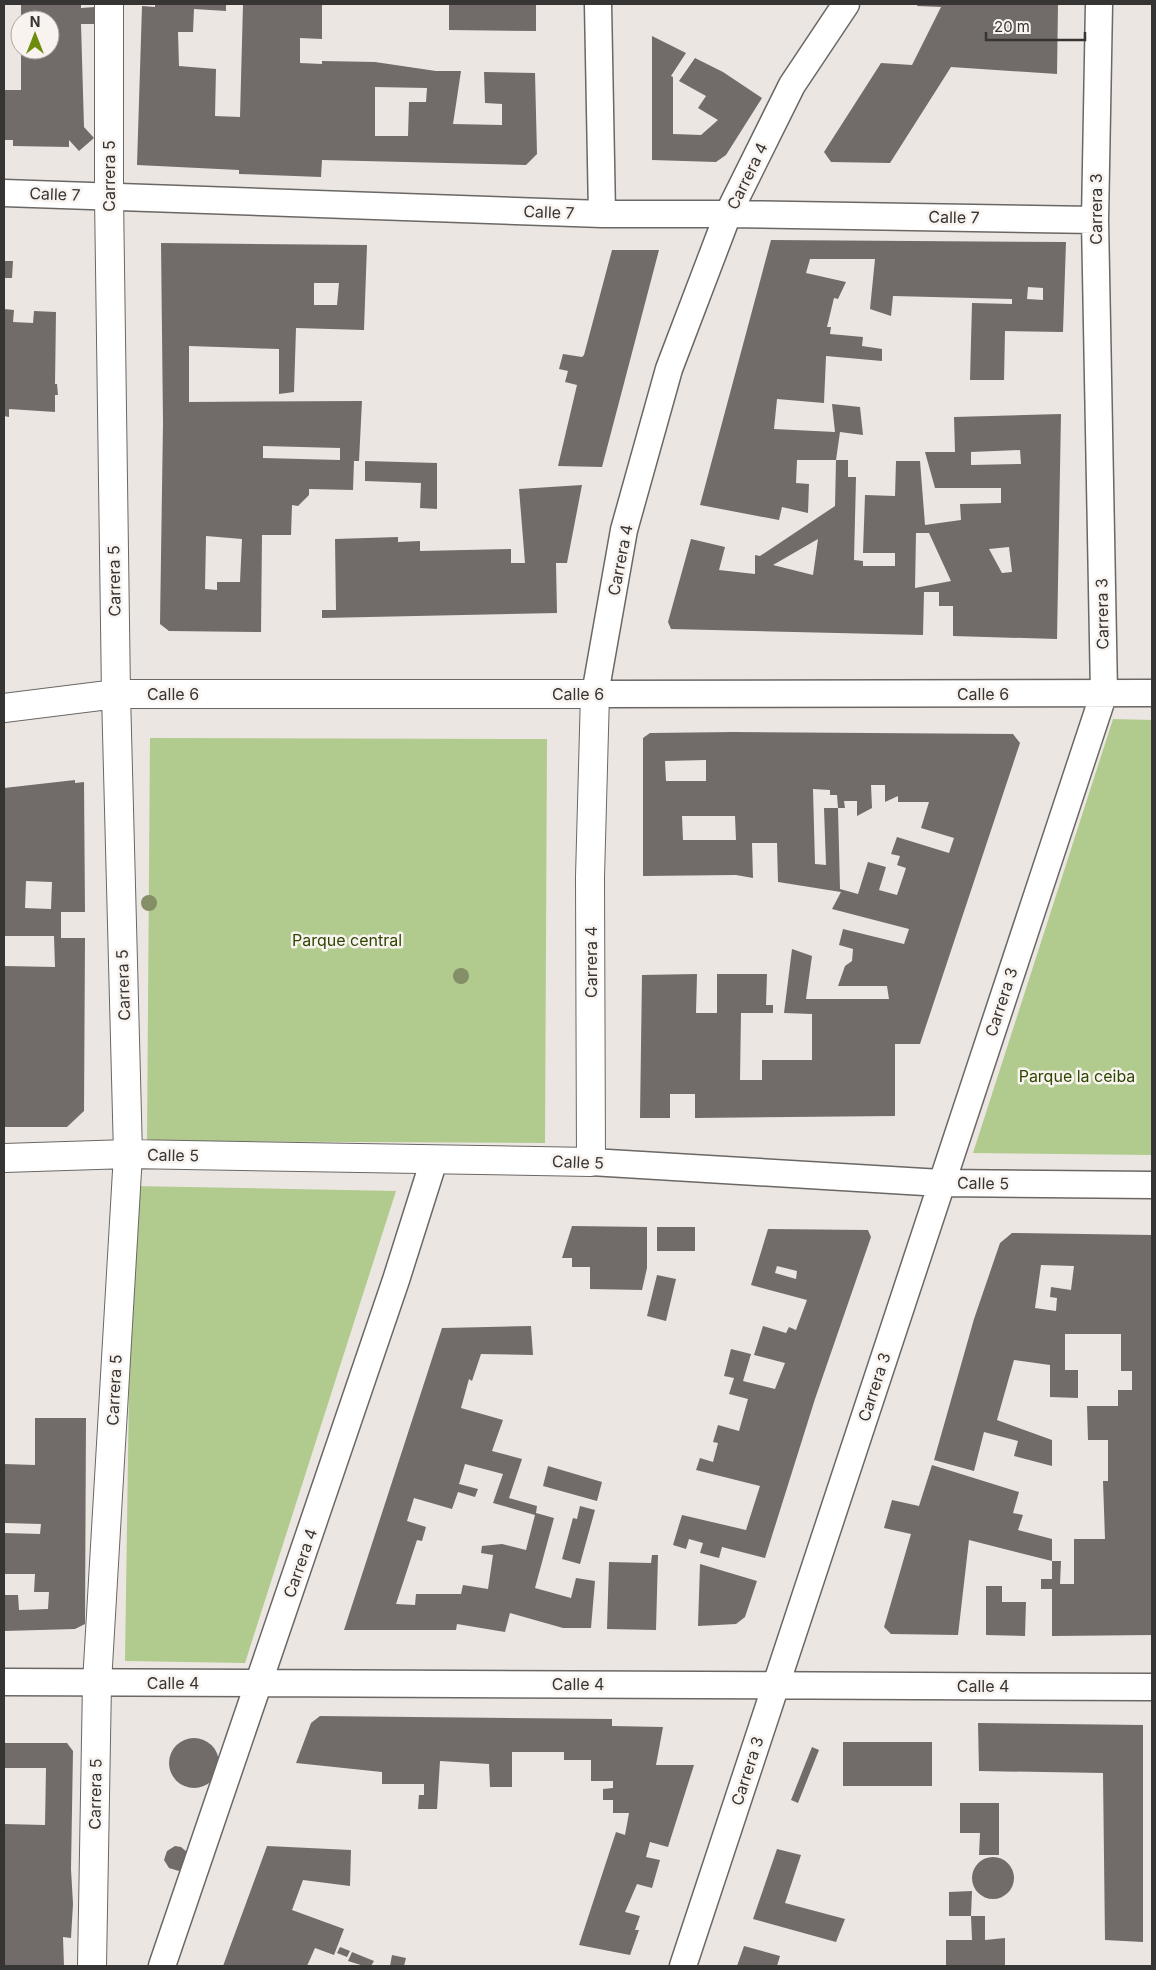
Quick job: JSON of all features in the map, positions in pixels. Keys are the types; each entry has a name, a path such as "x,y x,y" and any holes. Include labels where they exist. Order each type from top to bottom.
{"street":[{"name":"Carrera 5","path":"92,1966 97,1683 128,1154 116,694 109,196 109,4"},
{"path":"598,4 602,214"},
{"name":"Carrera 4","path":"591,1162 590,877 595,694 624,530 666,379 728,214 792,85 846,4"},
{"name":"Carrera 3","path":"683,1966 1104,693 1095,220 1098,4"},
{"name":"Calle 7","path":"4,193 602,214 728,214 1095,220"},
{"name":"Calle 6","path":"4,708 116,694 1152,693"},
{"name":"Calle 5","path":"4,1158 128,1154 591,1162 941,1182 1152,1185"},
{"name":"Carrera 4","path":"162,1966 396,1280 434,1160"},
{"name":"Calle 4","path":"4,1682 1152,1687"}],"green space":[{"name":"Parque la ceiba","path":"1113,719 1152,720 1152,1155 973,1153"},
{"name":"Parque central","path":"150,738 547,739 545,1143 147,1141"},
{"path":"132,1186 396,1191 245,1663 125,1661"}],"building":[{"path":"21,4 81,4 81,8 95,7 96,24 81,24 84,127 94,138 79,151 69,140 69,147 13,146 13,140 4,140 4,90 21,90 21,60 60,60 60,10 21,10"},
{"path":"155,4 226,4 226,11 194,9 193,32 178,32 179,66 216,69 215,116 240,117 243,4 322,4 322,39 300,38 300,63 322,64 322,61 375,62 436,71 461,71 453,124 502,125 502,104 485,103 484,72 535,73 537,154 526,165 322,160 321,177 239,174 239,170 137,165 142,6 155,7","holes":["375,87 427,88 426,102 409,102 408,136 375,136"]},
{"path":"449,4 536,4 536,31 449,30"},
{"path":"918,4 1058,4 1057,74 951,67 890,163 831,162 824,152 881,63 912,65 941,7 917,6"},
{"path":"652,36 686,53 671,76 673,77 673,134 701,135 718,120 698,108 706,96 679,81 695,58 723,72 762,98 726,155 716,162 652,160"},
{"path":"771,240 1066,242 1063,332 1005,331 1004,380 970,380 972,303 1012,304 1012,299 893,296 891,316 870,309 875,259 810,259 806,273 846,282 838,299 834,298 827,327 831,327 830,334 863,337 862,346 882,349 882,361 826,356 824,403 777,399 774,429 835,432 832,404 860,407 863,435 840,432 836,460 797,460 796,483 809,484 808,513 782,507 779,520 700,505","holes":["1028,287 1043,288 1043,300 1027,299"]},
{"path":"161,243 367,245 364,330 296,328 294,392 279,394 279,349 189,346 189,402 362,401 359,461 354,461 353,490 309,489 309,495 298,506 292,505 291,535 262,535 261,632 169,631 160,624 163,423","holes":["314,283 339,283 337,305 314,305","263,446 340,448 340,460 263,458","206,536 242,539 240,582 217,582 217,590 205,589"]},
{"path":"612,250 659,250 602,467 558,466 577,385 565,382 568,371 559,369 563,354 582,357 584,355"},
{"path":"4,261 13,261 12,278 4,278"},
{"path":"4,309 14,310 13,322 33,323 34,311 56,312 55,384 57,384 58,395 55,395 55,412 9,409 9,417 4,416"},
{"path":"1061,414 1057,639 953,636 953,606 939,606 939,592 924,592 923,635 671,629 668,622 691,539 725,547 719,570 755,574 755,555 760,556 835,506 836,460 848,460 848,477 856,477 854,560 863,561 863,566 895,566 895,553 863,553 865,495 895,496 896,461 920,461 925,525 961,520 960,504 1001,503 1001,488 935,488 925,452 955,452 954,417","holes":["1020,450 1021,464 971,465 971,452","916,533 929,533 951,581 915,588","818,539 813,575 773,565","1009,547 1012,572 1002,573 989,549"]},
{"path":"365,461 437,463 437,509 420,508 421,483 365,481"},
{"path":"582,485 567,563 556,563 557,613 322,618 322,610 336,610 335,539 398,537 398,542 420,541 420,551 511,549 511,563 525,563 519,489"},
{"path":"650,733 1013,734 1020,743 920,1044 895,1044 895,1116 695,1118 695,1094 670,1094 670,1118 640,1118 642,975 697,974 696,1013 717,1013 717,974 767,974 766,1005 773,1005 773,1013 741,1013 740,1080 762,1080 762,1060 812,1060 812,1014 784,1013 792,949 812,956 806,999 889,999 887,986 838,986 845,966 852,961 853,949 839,945 843,929 904,944 909,929 832,909 841,892 778,882 777,843 752,843 753,878 736,875 643,876 643,738","holes":["706,760 706,781 666,781 665,761","871,785 885,785 885,802 898,796 898,802 929,802 921,828 954,838 949,853 897,837 891,854 900,856 897,865 906,868 897,895 879,890 886,867 868,862 858,894 840,889 838,808 845,808 844,801 857,801 857,816 872,808","813,789 830,790 830,795 837,795 838,808 824,808 826,865 815,864","682,816 735,816 736,840 683,840"]},
{"path":"75,780 75,783 84,782 85,912 61,912 61,938 85,938 84,1111 67,1127 4,1127 4,966 55,967 54,936 4,936 4,788","holes":["26,881 52,882 51,909 25,908"]},
{"path":"572,1226 647,1227 647,1268 642,1290 590,1289 590,1267 572,1267 572,1258 562,1258"},
{"path":"657,1227 695,1227 695,1251 657,1251"},
{"path":"768,1229 868,1230 871,1237 815,1399 765,1558 722,1547 719,1558 700,1553 703,1543 689,1539 686,1549 673,1545 682,1515 746,1530 760,1486 696,1470 700,1458 713,1462 718,1443 713,1442 718,1425 739,1431 748,1399 729,1394 734,1378 724,1376 731,1349 751,1354 743,1381 775,1389 785,1363 754,1355 763,1326 786,1333 789,1327 796,1330 807,1300 751,1285","holes":["777,1266 797,1271 796,1279 775,1273"]},
{"path":"1012,1233 1152,1235 1152,1635 1052,1636 1052,1589 1041,1589 1041,1579 1052,1579 1052,1561 1061,1561 1060,1584 1074,1584 1074,1539 1105,1539 1103,1481 1108,1481 1108,1440 1088,1440 1087,1406 1118,1406 1118,1390 1132,1390 1132,1371 1121,1371 1121,1334 1065,1334 1065,1370 1078,1370 1078,1398 1050,1397 1050,1365 1014,1360 997,1420 1052,1440 1052,1466 1014,1456 1018,1441 984,1432 974,1471 934,1460 974,1319 1000,1243","holes":["1041,1265 1074,1266 1071,1290 1051,1287 1050,1297 1057,1298 1056,1311 1035,1308"]},
{"path":"657,1275 676,1279 666,1321 647,1316"},
{"path":"531,1326 533,1355 481,1354 472,1381 469,1379 461,1408 503,1420 492,1451 522,1459 509,1498 537,1506 536,1513 554,1518 535,1588 571,1598 576,1578 595,1581 591,1628 563,1628 510,1613 505,1632 457,1624 456,1630 344,1630 442,1328","holes":["465,1464 503,1474 493,1503 535,1515 526,1550 502,1544 482,1546 481,1553 493,1555 488,1589 463,1585 461,1594 416,1594 415,1605 396,1604 417,1540 422,1541 426,1527 407,1521 414,1498 452,1509 458,1492 475,1497 478,1489 459,1484"]},
{"path":"35,1418 86,1418 85,1624 75,1629 4,1631 4,1595 18,1595 19,1610 48,1609 49,1592 34,1592 35,1574 4,1574 4,1533 40,1534 41,1524 4,1523 4,1464 35,1465"},
{"path":"932,1465 1019,1492 1013,1513 1023,1515 1018,1530 1052,1539 1052,1561 969,1540 958,1635 891,1634 884,1627 911,1534 884,1528 892,1500 919,1506"},
{"path":"548,1466 602,1482 597,1501 543,1486"},
{"path":"580,1506 595,1510 580,1564 562,1559 573,1518 577,1519"},
{"path":"652,1555 658,1555 656,1630 607,1629 609,1562 651,1563"},
{"path":"700,1564 757,1581 745,1617 736,1624 698,1626"},
{"path":"986,1586 1002,1586 1002,1602 1026,1602 1025,1636 986,1635"},
{"path":"320,1716 612,1719 612,1726 663,1727 656,1765 694,1765 668,1847 650,1842 646,1857 660,1860 652,1888 637,1884 625,1912 640,1916 635,1930 639,1930 630,1955 579,1945 616,1832 625,1835 629,1813 613,1813 613,1800 603,1800 603,1789 613,1788 613,1781 591,1781 591,1760 564,1760 564,1752 512,1752 512,1787 490,1787 489,1764 440,1761 437,1809 418,1809 419,1795 424,1795 424,1784 382,1784 382,1772 296,1763 311,1723"},
{"path":"978,1723 1143,1725 1143,1942 1105,1940 1103,1773 979,1771"},
{"path":"194,1738 208,1742 215,1749 219,1763 215,1777 208,1784 194,1788 180,1784 173,1777 169,1763 173,1749 180,1742"},
{"path":"843,1742 932,1742 932,1786 843,1786"},
{"path":"4,1743 67,1743 73,1751 71,1869 73,1904 71,1938 63,1937 64,1966 4,1966 4,1824 45,1825 46,1768 4,1768"},
{"path":"812,1747 819,1750 798,1803 791,1800"},
{"path":"960,1803 999,1803 999,1855 979,1855 980,1833 960,1833"},
{"path":"175,1846 181,1847 187,1852 179,1871 169,1868 164,1860 167,1851"},
{"path":"267,1846 351,1850 350,1886 303,1880 292,1910 344,1929 334,1955 315,1948 307,1966 223,1966"},
{"path":"777,1849 801,1855 785,1903 845,1919 836,1942 753,1919"},
{"path":"993,1857 1008,1863 1014,1878 1008,1893 993,1899 978,1893 972,1878 978,1863"},
{"path":"972,1891 971,1916 949,1916 949,1892"},
{"path":"971,1916 985,1916 985,1940 1005,1938 1005,1966 946,1966 946,1940 972,1940"},
{"path":"744,1946 780,1956 777,1966 737,1966"},
{"path":"340,1947 350,1951 347,1957 337,1953"},
{"path":"352,1952 374,1961 371,1966 364,1966 348,1961"},
{"path":"392,1955 406,1958 404,1966 390,1966"}]}
